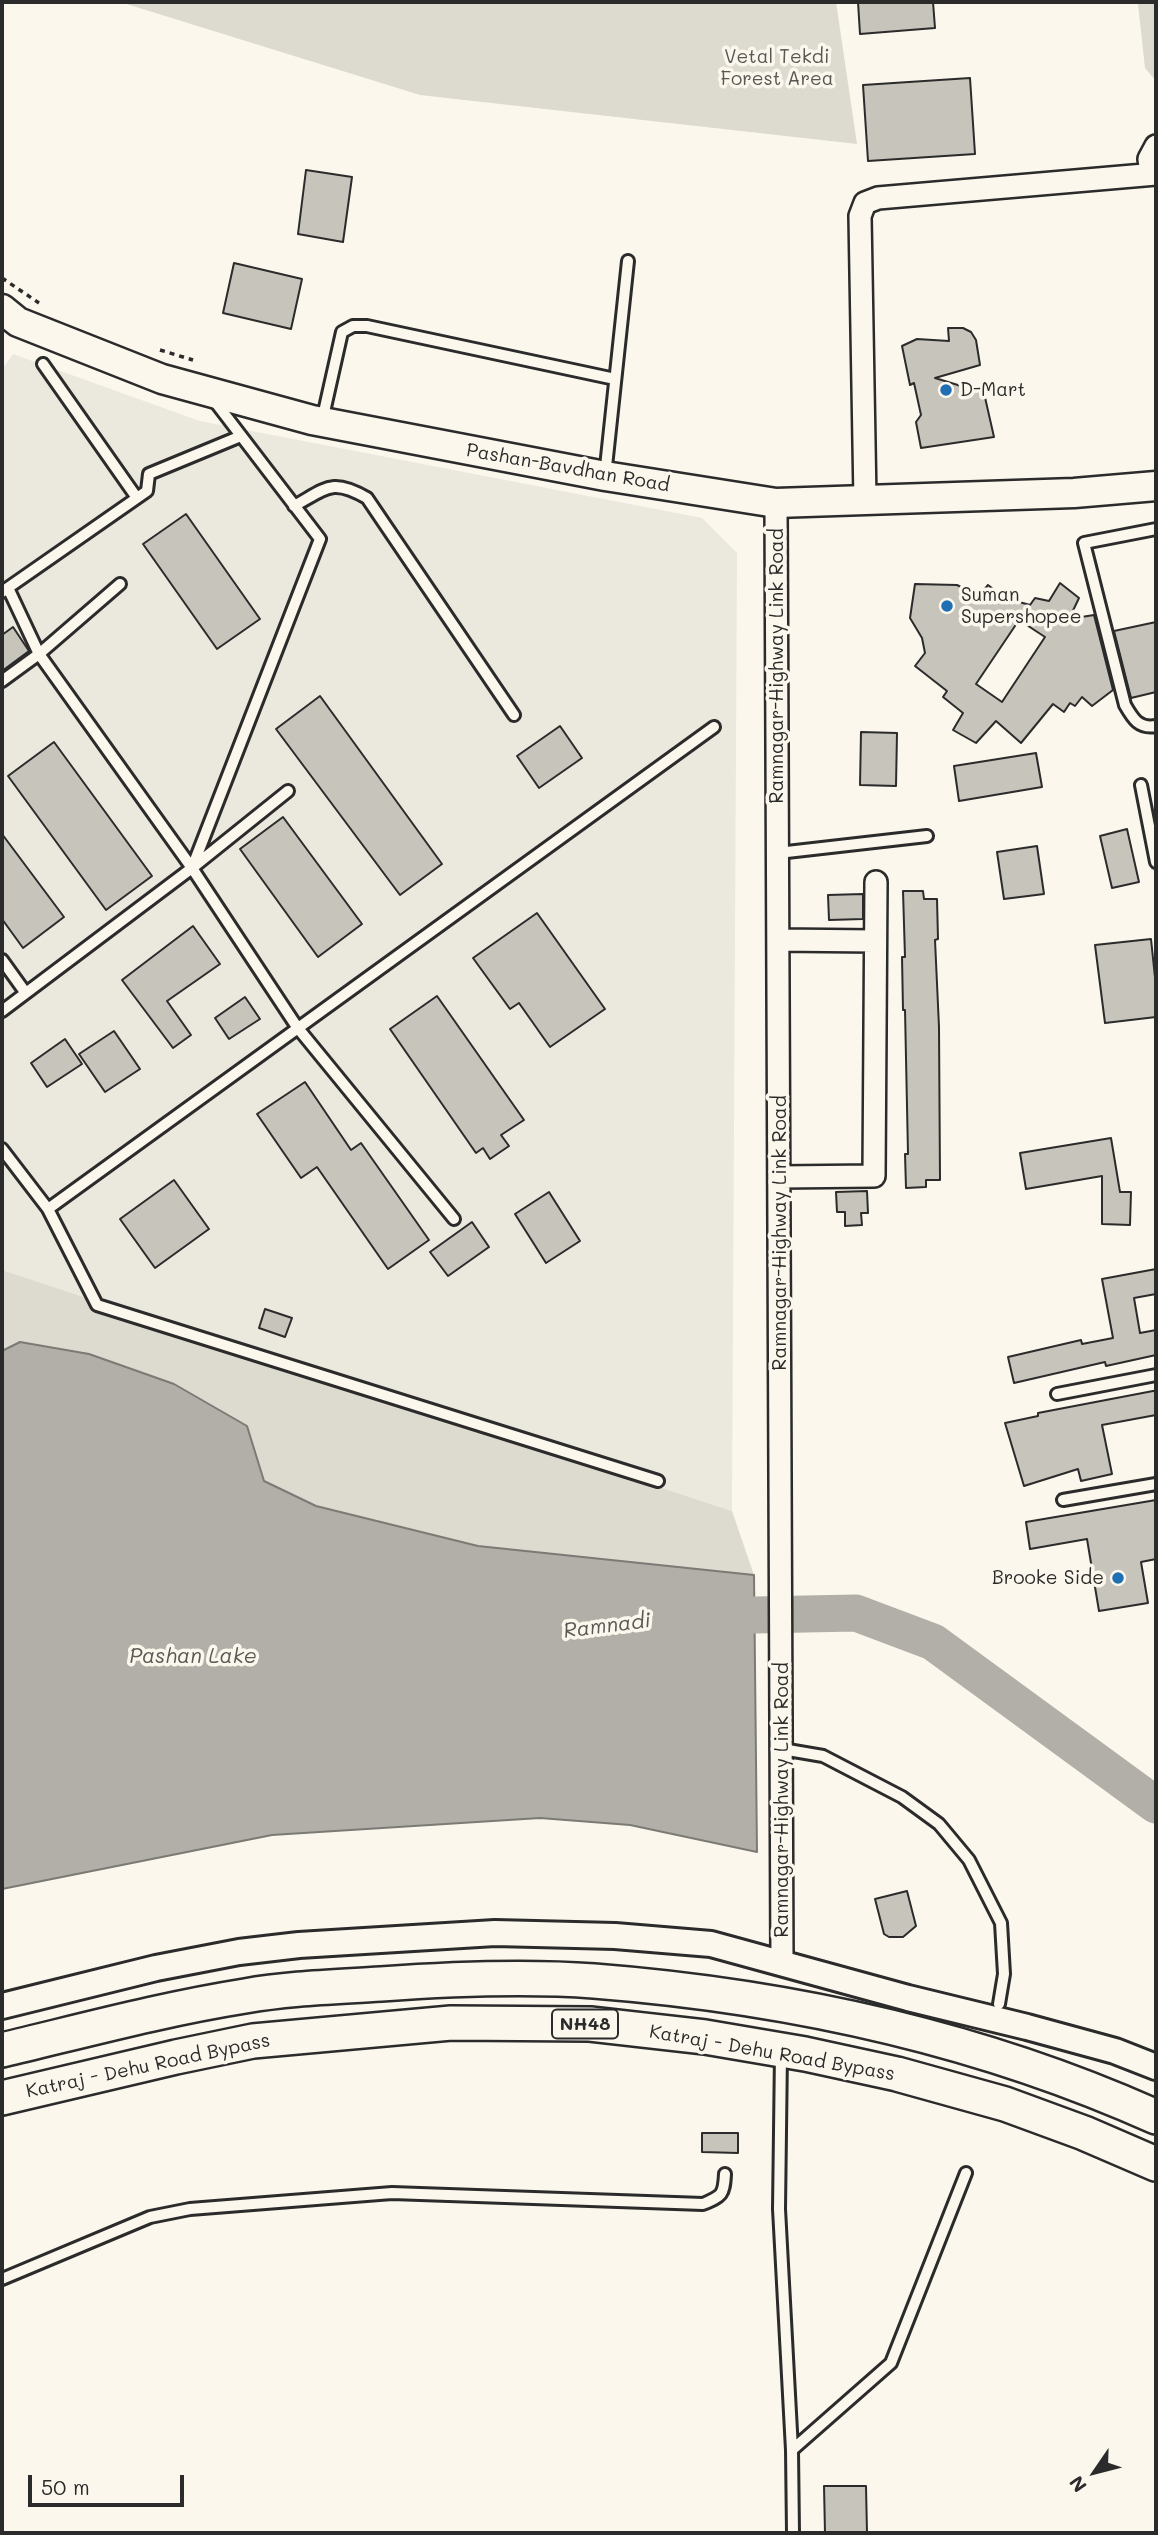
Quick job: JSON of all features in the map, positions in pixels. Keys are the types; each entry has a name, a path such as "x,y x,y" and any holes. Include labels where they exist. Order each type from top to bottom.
{"highway":[{"name":"NH48","path":"2,2049 246,1995 450,1979 592,1981 711,1994 813,2011 907,2031 1019,2062 1101,2092 1156,2117"},
{"name":"Katraj - Dehu Road Bypass","path":"2,2098 253,2041 451,2023 590,2024 705,2037 897,2074 1005,2104 1084,2133 1156,2164"}],"main road":[{"name":"Pashan-Bavdhan Road","path":"2,309 18,321 162,379 205,377 322,422 605,476 776,503 1074,493 1156,486"}],"street":[{"path":"864,500 859,216 865,203 878,198 1153,174 1149,159 1156,146"},
{"name":"Ramnagar-Highway Link Road","path":"776,503 782,1963"},
{"path":"780,1177 874,1176 876,883"},
{"path":"778,940 875,941"},
{"path":"2,2006 156,1968 239,1952 299,1945 495,1933 615,1936 711,1944 1027,2027 1115,2052 1156,2067"}],"lane":[{"path":"605,476 628,261"},
{"path":"322,422 342,332 354,326 367,326 615,379"},
{"path":"43,364 137,498"},
{"path":"192,868 320,539 241,436 205,377"},
{"path":"241,436 149,474 147,491 5,590 39,654 192,868 297,1027 454,1219"},
{"path":"295,506 331,486 348,487 367,498 514,715"},
{"path":"1156,529 1084,543 1125,705 1139,724 1147,728 1156,726"},
{"path":"2,681 39,654 120,584"},
{"path":"48,1209 713,727"},
{"path":"1141,785 1156,862"},
{"path":"2,1011 192,868 288,791"},
{"path":"778,853 927,836"},
{"path":"2,960 25,992"},
{"path":"2,1149 48,1209 97,1305 658,1481"},
{"path":"1057,1394 1156,1376"},
{"path":"1063,1500 1156,1485"},
{"path":"782,1749 823,1756 902,1797 939,1824 969,1860 1001,1923 1003,1974 999,2004"},
{"path":"781,2050 779,2209 792,2450 793,2533"},
{"path":"792,2450 891,2364 965,2173"},
{"path":"2,2279 150,2217 190,2209 393,2193 703,2204 720,2197 724,2189 725,2174"}],"path":[{"path":"2,278 42,304"},
{"path":"153,348 205,377"}],"shaded area":[{"path":"13,354 200,421 702,518 737,553 732,1511 2,1270 2,369"}],"green space":[{"name":"Vetal Tekdi Forest Area","path":"120,2 836,2 857,144 420,95"},
{"path":"1156,3 1156,81 1145,68 1138,4"},
{"path":"2,1270 732,1511 754,1575 478,1546 316,1506 264,1481 247,1426 174,1384 89,1354 20,1342 2,1351"}],"water":[{"name":"Pashan Lake","path":"20,1342 89,1354 174,1384 247,1426 264,1481 316,1506 478,1546 754,1575 757,1852 630,1825 540,1818 272,1835 2,1889 2,1351"}],"building":[{"path":"858,2 933,2 935,28 860,34"},
{"path":"970,78 975,154 868,161 863,85"},
{"path":"306,170 352,177 343,242 298,234"},
{"path":"234,263 302,279 291,329 223,313"},
{"name":"D-Mart","path":"948,328 963,328 971,332 976,340 980,365 935,378 984,393 994,437 921,448 916,422 921,415 914,383 910,385 902,346 917,339 949,341"},
{"path":"186,514 260,619 217,649 143,544"},
{"path":"1060,583 1079,598 1069,619 1094,615 1113,690 1092,706 1082,697 1075,706 1070,703 1064,712 1053,704 1021,743 996,721 976,743 953,730 963,713 943,697 947,691 915,666 925,653 922,638 910,618 915,584 957,585 979,596 988,585 1005,598 1030,605 1035,598 1049,601","holes":["1019,620 1045,637 1002,702 976,684"]},
{"path":"1156,622 1156,692 1131,698 1114,631"},
{"path":"13,627 29,651 2,671 2,635"},
{"path":"320,696 442,864 400,895 276,729"},
{"path":"560,726 582,758 539,788 517,756"},
{"path":"861,732 897,733 896,786 860,785"},
{"path":"54,742 152,876 106,910 8,776"},
{"path":"1036,753 1042,787 959,801 954,766"},
{"path":"283,817 362,924 318,957 240,849"},
{"path":"1127,829 1139,882 1112,888 1100,836"},
{"path":"2,834 64,917 23,948 2,919"},
{"path":"1037,846 1044,894 1004,899 997,852"},
{"path":"903,891 923,891 924,899 937,899 938,939 935,940 939,1027 940,1180 926,1180 926,1187 906,1188 905,1154 908,1154 903,1010"},
{"path":"863,894 863,919 829,920 828,895"},
{"path":"537,913 605,1009 550,1047 519,1003 510,1009 473,958"},
{"path":"193,926 220,964 167,1001 191,1035 173,1048 122,980"},
{"path":"1151,939 1156,1017 1105,1023 1095,945"},
{"path":"437,996 524,1120 501,1135 509,1146 490,1159 483,1148 476,1153 390,1029"},
{"path":"245,997 260,1019 229,1039 215,1018"},
{"path":"114,1031 140,1069 105,1092 79,1054"},
{"path":"65,1039 82,1064 47,1087 31,1063"},
{"path":"305,1082 351,1150 361,1143 429,1240 388,1269 317,1167 301,1178 257,1114"},
{"path":"1111,1138 1120,1192 1131,1192 1130,1225 1102,1224 1102,1176 1026,1189 1020,1153"},
{"path":"174,1180 209,1229 155,1268 120,1219"},
{"path":"867,1191 868,1213 861,1213 862,1225 845,1226 845,1212 837,1212 836,1192"},
{"path":"549,1192 580,1241 546,1263 515,1214"},
{"path":"472,1222 489,1247 448,1276 430,1252"},
{"path":"1156,1269 1156,1294 1134,1298 1140,1333 1156,1330 1156,1355 1106,1366 1105,1362 1014,1383 1008,1357 1081,1340 1082,1344 1113,1338 1102,1279"},
{"path":"265,1309 292,1318 285,1337 259,1328"},
{"path":"1156,1391 1156,1415 1102,1425 1112,1474 1081,1481 1078,1469 1024,1486 1005,1423 1038,1416 1038,1413"},
{"path":"1156,1500 1156,1559 1141,1562 1148,1603 1099,1611 1087,1539 1030,1549 1026,1522"},
{"path":"907,1891 916,1926 903,1937 889,1937 884,1934 875,1899"},
{"path":"702,2133 738,2133 738,2153 702,2152"},
{"path":"824,2486 866,2486 867,2533 825,2533"}],"waterway":[{"name":"Ramnadi","path":"705,1616 856,1613 933,1642 1156,1805"}],"place":[{"name":"D-Mart","path":"946,390"},
{"name":"Suman Supershopee","path":"947,606"},
{"name":"Brooke Side","path":"1118,1578"}]}
